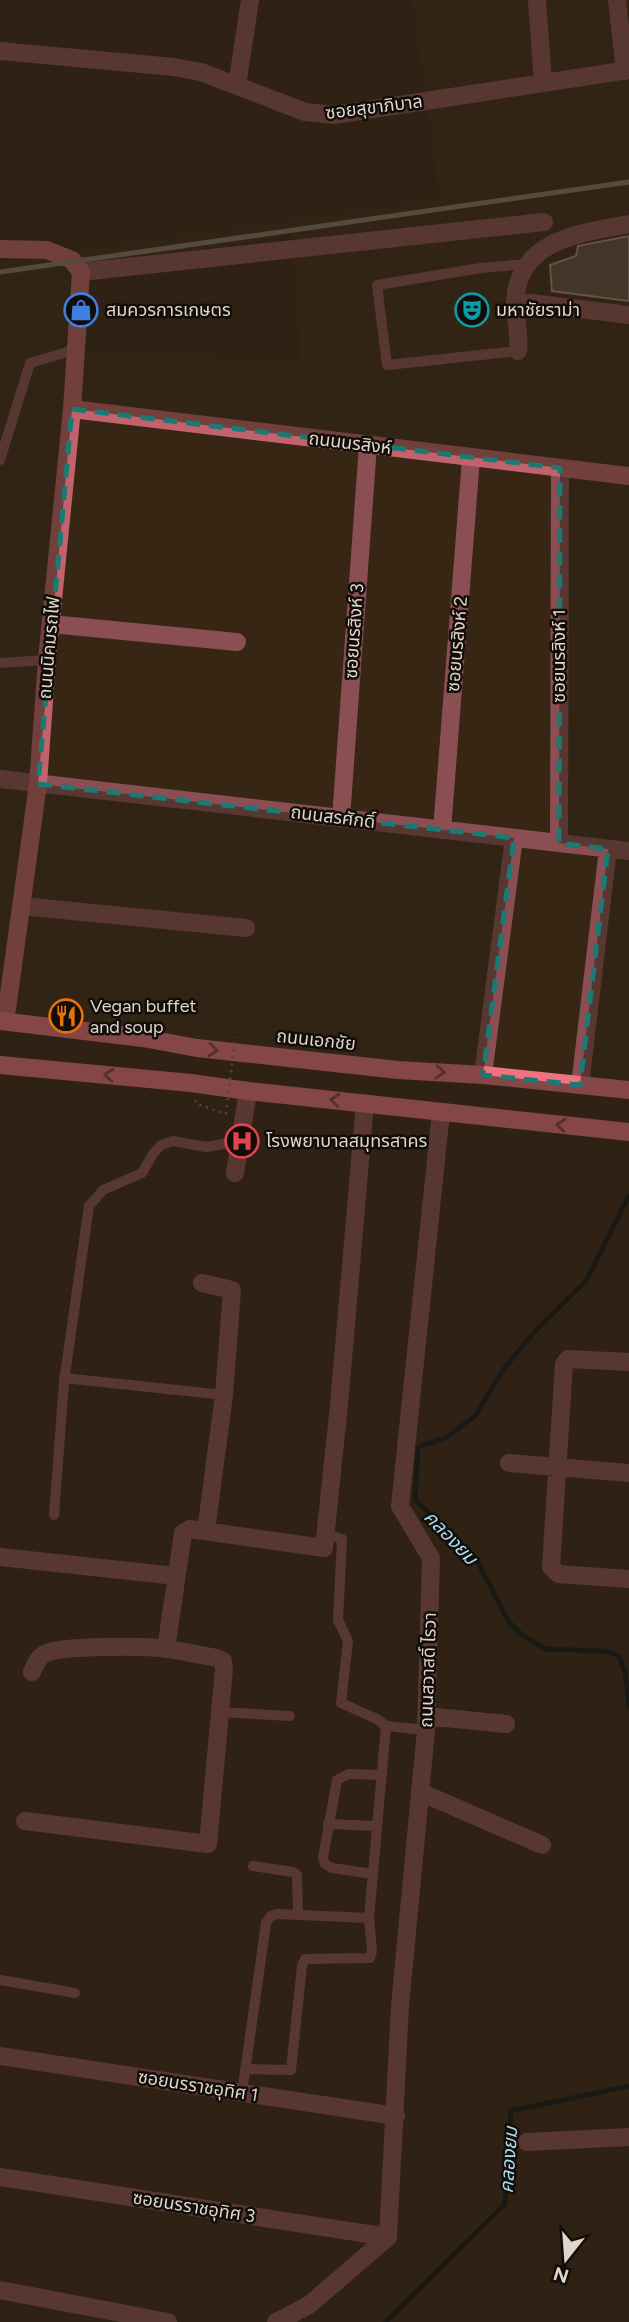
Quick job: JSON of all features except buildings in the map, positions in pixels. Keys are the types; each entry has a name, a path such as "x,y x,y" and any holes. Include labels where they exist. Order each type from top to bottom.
{"main road":[{"name":"ถนนเอกชัย","path":"0,1025 143,1038 197,1048 398,1070 483,1075 629,1090"},
{"path":"0,1065 191,1083 629,1132"}],"street":[{"path":"237,86 250,0"},
{"path":"537,0 543,83"},
{"path":"617,0 627,70"},
{"name":"ซอยสุขาภิบาล","path":"0,51 174,67 201,72 305,112 321,115 627,70"},
{"path":"0,249 47,250 72,260 81,272 544,222"},
{"path":"518,351 515,301 526,264 551,243 573,234 629,224"},
{"name":"ถนนนิคมรถไฟ","path":"0,1025 7,1009 38,784 47,660 72,409 81,272"},
{"path":"515,301 629,315"},
{"name":"ถนนนรสิงห์","path":"72,409 629,476"},
{"name":"ซอยนรสิงห์ 3","path":"341,818 368,445"},
{"name":"ซอยนรสิงห์ 2","path":"442,830 471,457"},
{"name":"ซอยนรสิงห์ 1","path":"559,843 560,468"},
{"path":"51,624 237,642"},
{"name":"ถนนสรศักดิ์","path":"0,779 629,851"},
{"path":"483,1075 514,838"},
{"path":"580,1085 608,849"},
{"path":"21,906 246,928"},
{"path":"235,1173 248,1091"},
{"path":"166,1649 183,1533 190,1529 324,1548 365,1102"},
{"name":"ถนนสวาสดิ์ ไรวา","path":"388,2238 400,2006 426,1723 431,1558 400,1506 441,1112"},
{"path":"202,1283 232,1290 224,1395 206,1531"},
{"path":"629,1362 568,1359 564,1364 551,1567 553,1572 558,1574 629,1579"},
{"path":"509,1463 629,1473"},
{"path":"0,1557 176,1576"},
{"path":"25,1821 208,1844 223,1661 166,1649 89,1648 55,1650 44,1654 32,1672"},
{"path":"426,1723 506,1724"},
{"path":"420,1792 542,1845"},
{"name":"ซอยนรราชอุทิศ 1","path":"0,2056 396,2116"},
{"path":"527,2142 629,2137"},
{"name":"ซอยนรราชอุทิศ 3","path":"0,2177 388,2238"},
{"path":"276,2322 309,2305 388,2238"},
{"path":"0,2290 167,2322"}],"lane":[{"path":"518,351 387,365 377,285 481,268 526,264"},
{"path":"0,460 30,363 77,349"},
{"path":"0,663 47,660"},
{"path":"54,1514 64,1378 89,1206 103,1190 142,1173 161,1145 173,1141 206,1147 239,1141"},
{"path":"64,1378 224,1395"},
{"path":"326,1534 342,1539 338,1620 348,1641 341,1703 377,1719 386,1727 426,1723"},
{"path":"220,1712 290,1716"},
{"path":"245,2069 291,2070 302,1966 305,1959 370,1958 372,1951 369,1918 386,1727"},
{"path":"373,1874 332,1868 325,1864 323,1857 335,1784 339,1778 349,1774 382,1774"},
{"path":"328,1824 377,1826"},
{"path":"253,1866 293,1872 298,1880 298,1915"},
{"path":"242,2093 266,1923 271,1916 277,1914 369,1918"},
{"path":"0,1980 75,1993"}],"path":[{"path":"226,1114 235,1037"}],"highlighted area":[{"path":"72,409 560,468 559,843 608,849 580,1085 483,1075 514,838 38,784"}],"shaded area":[{"path":"412,0 629,0 629,1090 0,1021 0,283 81,272 77,349 301,362 292,234 112,265 0,280 0,262 440,200"}],"waterway":[{"name":"คลองยม","path":"629,1196 586,1281 538,1328 506,1366 475,1416 447,1437 418,1447 415,1500 475,1557 509,1622 523,1636 546,1649 605,1651 619,1656 625,1672 629,1706"},
{"name":"คลองยม","path":"386,2322 505,2204 511,2111 629,2086"}],"railway":[{"path":"0,272 629,182"}],"place":[{"name":"สมควรการเกษตร","path":"81,310"},
{"name":"มหาชัยราม่า","path":"472,310"},
{"name":"Vegan buffet and soup","path":"66,1016"},
{"name":"โรงพยาบาลสมุทรสาคร","path":"242,1141"}]}
